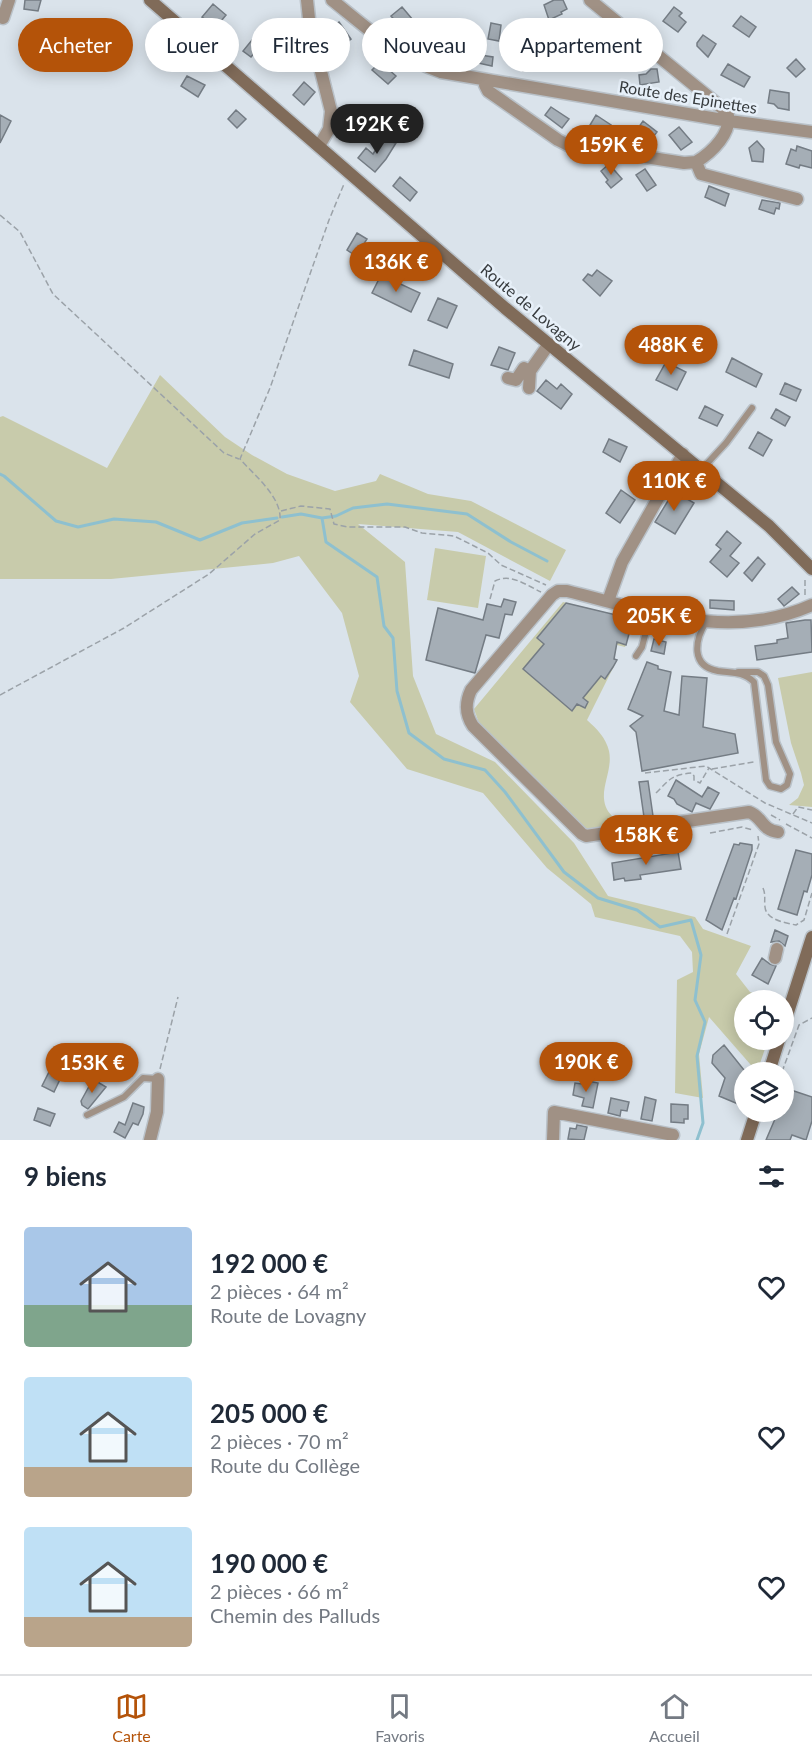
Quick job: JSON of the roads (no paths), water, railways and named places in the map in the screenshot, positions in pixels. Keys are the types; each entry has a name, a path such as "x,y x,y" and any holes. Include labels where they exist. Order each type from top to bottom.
{"main road":[{"name":"Route de Lovagny","path":"150,0 549,344 785,540 812,558"},
{"name":"Route de Lovagny","path":"785,540 808,572"},
{"path":"794,994 812,938"},
{"path":"747,1140 753,1122"}],"street":[{"path":"3,18 9,0"},
{"path":"307,0 310,28 331,111 329,129 319,146"},
{"name":"Route des Epinettes","path":"332,0 394,49 441,72 729,121 812,132"},
{"path":"485,80 488,91 568,145 684,163 696,162 721,138 729,121 727,112 590,0"},
{"path":"696,162 699,172 705,176 797,199"},
{"path":"528,388 530,371 549,344"},
{"path":"507,378 516,380 524,368 530,371"},
{"path":"608,601 622,562 683,454"},
{"path":"778,832 768,830 754,814 749,812 584,835 470,722 467,701 471,690 553,594 564,590 688,620 745,622 768,620 812,605"},
{"path":"150,1140 157,1112 158,1079"},
{"path":"553,1140 554,1112 673,1135"}],"lane":[{"path":"702,469 726,443 752,408"},
{"path":"636,656 642,647 651,611"},
{"path":"706,621 696,643 700,658 713,669 758,672 767,680 778,748 790,774 788,785 781,789 770,786 766,780 754,682 738,672"},
{"path":"87,1115 124,1096 143,1078 158,1079"}],"waterway":[{"path":"0,474 56,521 78,527 114,519 156,522 200,540 242,523 277,518"},
{"path":"282,517 301,514 322,518 336,516 353,508 387,504 467,514 511,542 547,561"},
{"path":"322,518 326,542 377,577 384,626 393,638 397,691 409,733 444,759 485,770 505,792 564,872 598,898 637,910 660,927 691,920 701,955 695,1000 705,1022 697,1056 703,1123 697,1140"}]}
